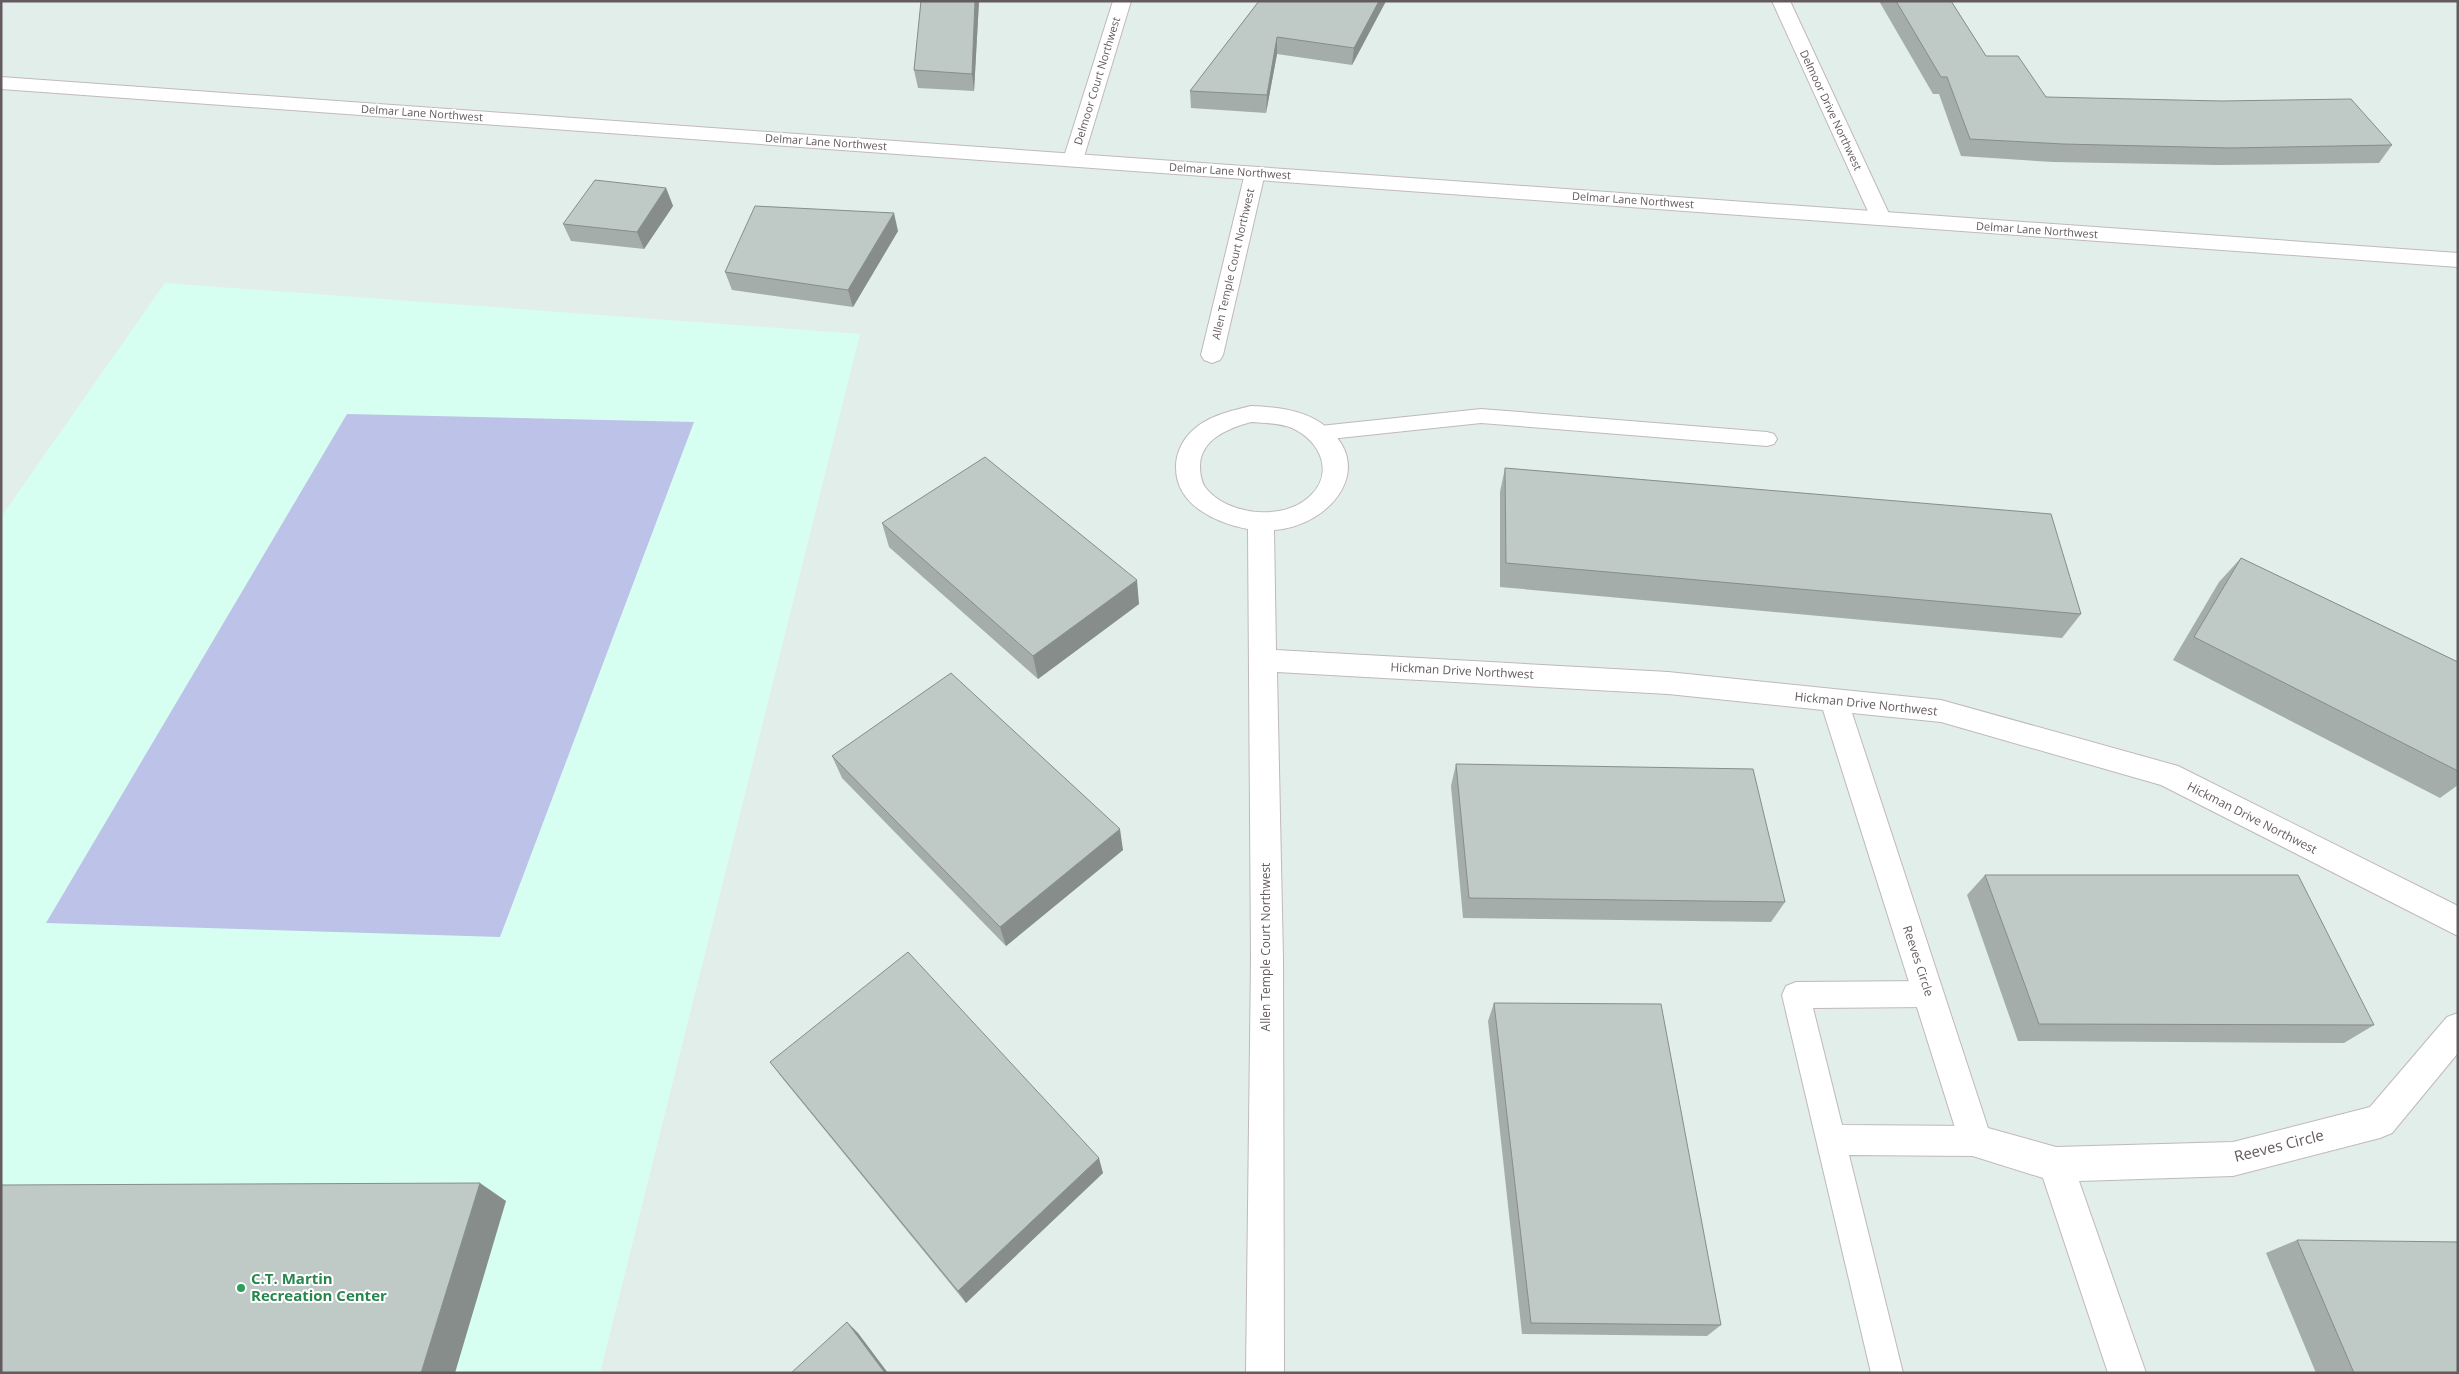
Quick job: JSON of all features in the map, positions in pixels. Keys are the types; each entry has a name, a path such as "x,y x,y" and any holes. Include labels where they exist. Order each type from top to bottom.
{"street":[{"name":"Delmoor Court Northwest","path":"1072,160 1122,1"},
{"name":"Delmoor Drive Northwest","path":"1781,1 1881,218"},
{"name":"Delmar Lane Northwest","path":"1,82 2458,260"},
{"name":"Allen Temple Court Northwest","path":"1212,355 1255,173"},
{"path":"1251,414 1276,415 1320,433 1332,450 1337,466 1335,483 1324,499 1300,514 1286,519 1261,522 1237,518 1215,510 1199,497 1189,481 1187,464 1192,446 1206,431 1227,420 1251,414"},
{"name":"Allen Temple Court Northwest","path":"1261,522 1267,959 1265,1373"},
{"name":"Hickman Drive Northwest","path":"1262,660 1668,683 1942,711 2168,775 2458,922"},
{"name":"Reeves Circle","path":"1834,700 1975,1142 2056,1164 2233,1159 2380,1121 2458,1028"},
{"path":"2056,1164 2126,1373"}],"lane":[{"path":"1320,433 1481,416 1767,439"},
{"path":"1887,1373 1796,995 1928,994"},
{"path":"1832,1140 1975,1142"}],"shaded area":[{"path":"165,283 860,334 600,1373 1,1373 1,517"},
{"path":"347,414 694,422 500,937 46,923"}],"building":[{"path":"921,1 975,1 972,74 914,70"},
{"path":"1259,1 1379,1 1354,48 1277,37 1267,95 1190,91"},
{"path":"1896,1 1951,1 1986,56 2018,56 2046,97 2221,101 2351,99 2392,145 2230,148 2063,144 1970,139 1947,77 1941,77"},
{"path":"595,180 666,188 637,232 563,224"},
{"path":"755,206 894,213 848,290 725,272"},
{"path":"985,457 1137,580 1033,656 882,523"},
{"path":"1505,468 2051,514 2081,614 1506,563"},
{"path":"2241,558 2458,662 2458,771 2194,637"},
{"path":"951,673 1120,829 1000,927 832,756"},
{"path":"1456,764 1753,769 1785,902 1469,898"},
{"path":"1985,875 2298,875 2374,1025 2039,1024"},
{"path":"908,952 1099,1158 958,1291 770,1062"},
{"path":"1494,1003 1661,1004 1721,1325 1531,1323"},
{"name":"C.T. Martin Recreation Center","path":"480,1183 421,1373 1,1373 1,1185"},
{"path":"2297,1240 2458,1242 2458,1373 2354,1373"},
{"path":"847,1322 885,1373 791,1373"}],"place":[{"name":"C.T. Martin Recreation Center","path":"241,1288"}]}
